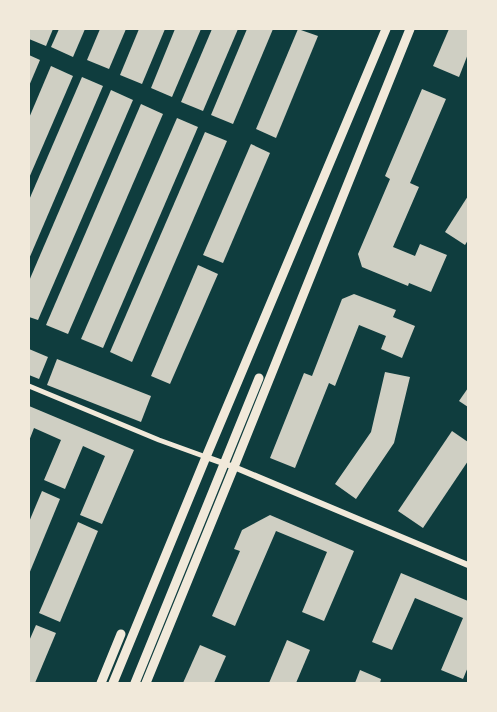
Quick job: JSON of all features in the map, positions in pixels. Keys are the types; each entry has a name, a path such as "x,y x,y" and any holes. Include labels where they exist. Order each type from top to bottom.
{"main road":[{"path":"113,683 386,29"},
{"path":"146,683 410,29"},
{"path":"135,683 259,378"},
{"path":"101,683 121,634"}],"street":[{"path":"29,386 159,440 234,467 468,565"}],"building":[{"path":"29,29 53,29 46,46 29,39"},
{"path":"59,29 85,29 73,57 51,47"},
{"path":"100,29 126,29 109,69 87,60"},
{"path":"139,29 165,29 142,84 120,75"},
{"path":"175,29 201,29 172,97 151,88"},
{"path":"212,29 238,29 203,111 181,102"},
{"path":"247,29 273,29 233,124 211,115"},
{"path":"298,29 318,36 276,138 256,129"},
{"path":"449,29 468,29 468,54 459,77 433,66"},
{"path":"29,55 40,60 29,86"},
{"path":"51,66 73,76 29,178 29,118"},
{"path":"82,77 103,86 29,259 29,200"},
{"path":"422,89 446,99 410,183 419,187 393,247 415,256 420,244 447,255 431,292 409,283 408,286 362,267 358,254 390,179 385,176"},
{"path":"111,90 133,100 38,320 29,317 29,281"},
{"path":"141,104 163,114 68,334 46,325"},
{"path":"177,118 198,127 103,348 81,339"},
{"path":"205,132 227,141 132,362 110,352"},
{"path":"251,144 270,153 223,263 203,255"},
{"path":"468,196 468,240 465,245 445,232"},
{"path":"198,265 218,274 170,384 151,376"},
{"path":"354,294 396,310 393,317 415,326 402,358 381,349 386,336 359,325 335,386 329,383 295,468 270,458 304,373 312,376 342,299"},
{"path":"29,349 48,357 39,379 29,375"},
{"path":"57,359 151,396 141,422 47,385"},
{"path":"385,372 410,377 394,443 356,499 335,484 371,432"},
{"path":"468,388 468,407 459,401"},
{"path":"29,406 134,450 102,524 80,515 105,456 83,446 65,489 44,480 61,440 34,428 29,441"},
{"path":"452,431 468,442 468,461 423,528 398,511"},
{"path":"42,491 60,499 29,574 29,522"},
{"path":"270,515 354,551 324,621 302,612 327,552 276,531 235,626 212,616 240,551 234,549 242,530"},
{"path":"78,522 98,531 60,622 39,613"},
{"path":"401,573 468,601 468,667 463,679 441,670 463,618 415,598 392,650 372,642"},
{"path":"36,625 56,633 35,683 29,683 29,641"},
{"path":"287,640 310,650 296,683 269,683"},
{"path":"200,645 226,656 214,683 183,683"},
{"path":"360,670 381,679 380,683 355,683"}]}
